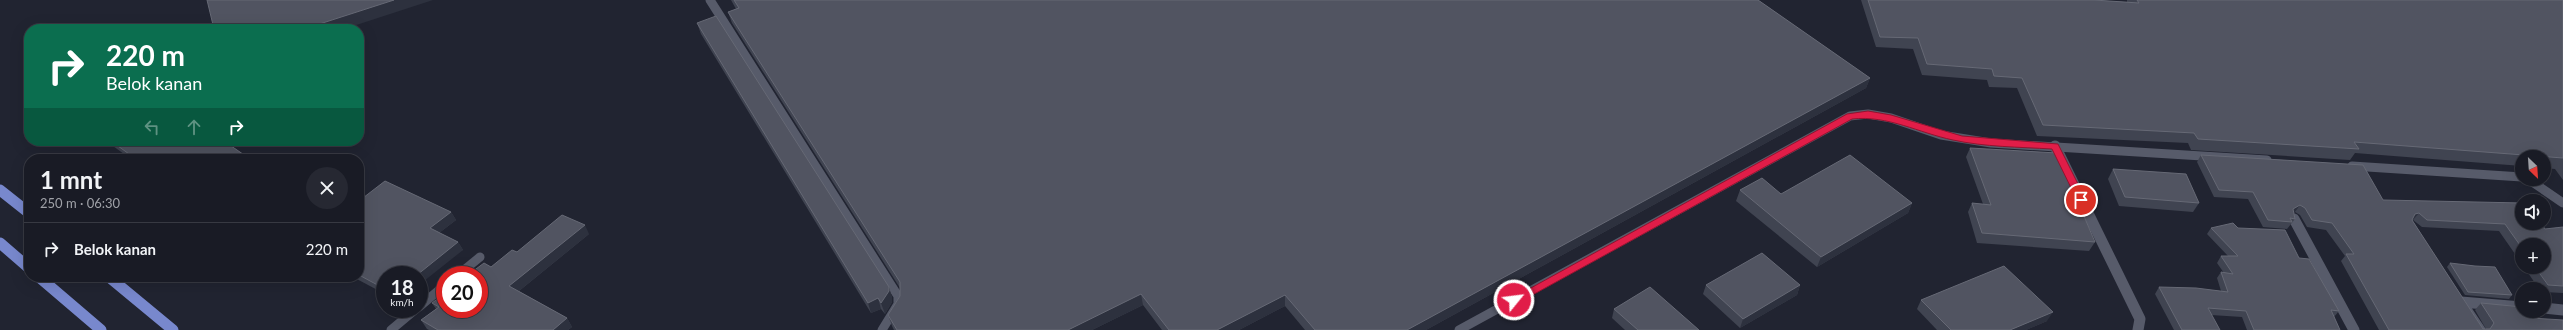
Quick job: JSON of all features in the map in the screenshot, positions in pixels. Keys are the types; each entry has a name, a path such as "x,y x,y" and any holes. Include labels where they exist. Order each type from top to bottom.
{"highway":[{"path":"0,190 24,209"},
{"path":"0,243 24,264"},
{"path":"45,282 101,330"},
{"path":"115,282 173,330"}],"street":[{"path":"2055,146 2140,319 2138,330"},
{"path":"2294,219 2354,330"},
{"path":"2453,290 2480,330"},
{"path":"2461,302 2515,306"},
{"path":"2551,309 2563,310"}],"lane":[{"path":"710,0 898,296 898,304 882,330"},
{"path":"1459,330 1850,116 1868,114 1891,118 1941,135 1962,139 2275,160"},
{"path":"2338,165 2515,177"},
{"path":"2538,186 2563,203"},
{"path":"469,266 480,257"},
{"path":"428,300 436,293"},
{"path":"391,330 405,318"}],"building":[{"path":"207,0 394,0 320,24 213,24"},
{"path":"734,0 1758,0 1870,78 1407,330 1315,330 1285,295 1217,330 1169,330 1141,294 1068,330 897,330 888,315 900,296 900,282 728,12 739,8"},
{"path":"1868,0 2094,0 2139,3 2137,0 2563,0 2563,158 2551,157 2551,150 2515,150 2515,154 2354,142 2359,149 2198,139 2194,133 2043,125 2022,78 1994,76 1992,69 1927,64 1918,38 1880,37"},
{"path":"716,16 889,287 889,291 881,303 878,298 868,303 697,23"},
{"path":"118,146 231,146 243,154 129,154"},
{"path":"1970,148 2057,153 2095,242 1982,233 1972,203 1991,205"},
{"path":"1850,155 1912,203 1821,257 1740,190 1762,178 1781,194"},
{"path":"2201,155 2363,165 2383,200 2515,203 2515,230 2551,230 2551,228 2563,227 2563,286 2551,285 2551,282 2546,282 2540,274 2551,274 2551,238 2515,238 2505,224 2427,220 2419,213 2415,214 2412,220 2483,329 2490,329 2494,323 2481,303 2515,306 2515,318 2563,320 2563,330 2389,330 2346,254 2354,254 2332,223 2312,220 2305,208 2300,205 2293,209 2295,219 2290,218 2292,222 2268,220 2253,192 2219,190"},
{"path":"2113,169 2186,174 2199,203 2125,197"},
{"path":"385,181 451,212 430,228 458,242 428,266 376,266 376,284 364,278 364,197"},
{"path":"562,215 585,225 509,286 567,318 553,330 438,330 421,320 428,318 428,315 436,309 436,318 488,318 488,266 480,266 484,263 491,267 512,250 517,252"},
{"path":"2233,223 2238,228 2285,230 2299,258 2309,259 2339,311 2331,310 2340,330 2254,330 2246,311 2208,308 2220,330 2182,330 2159,287 2196,288 2228,292 2221,272 2233,274 2221,256 2238,256 2211,228"},
{"path":"1762,253 1800,285 1743,319 1706,285"},
{"path":"2450,263 2495,267 2512,295 2468,292"},
{"path":"2004,266 2053,312 2010,330 1951,330 1921,300"},
{"path":"1650,287 1699,330 1638,330 1614,309"},
{"path":"436,300 436,305 432,303"}],"route":[{"path":"1514,300 1850,116 1868,114 1891,118 1941,135 1962,139 1991,143 2055,146 2081,200"}]}
